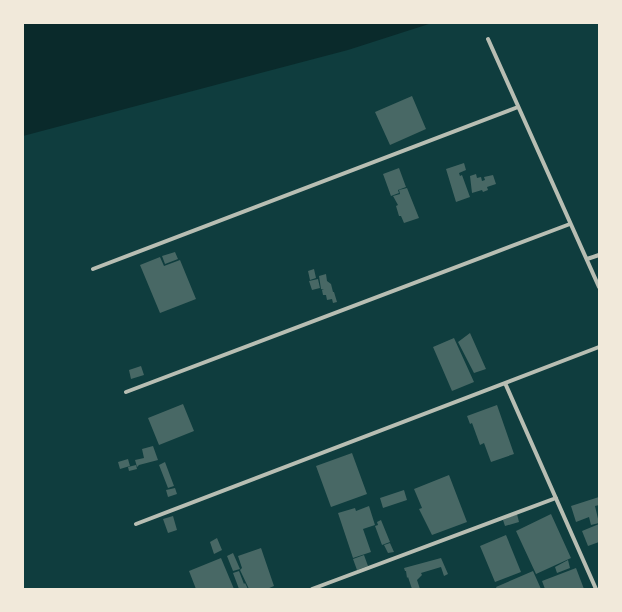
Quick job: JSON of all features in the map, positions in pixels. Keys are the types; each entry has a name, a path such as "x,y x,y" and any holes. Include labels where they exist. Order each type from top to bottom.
{"street":[{"path":"488,39 599,287"},
{"path":"93,269 518,107"},
{"path":"126,392 570,224"},
{"path":"587,259 599,255"},
{"path":"136,524 599,347"},
{"path":"505,383 596,589"},
{"path":"312,589 556,498"}],"water":[{"path":"23,23 432,23 348,50 23,136"}],"building":[{"path":"412,96 426,129 390,145 375,112"},
{"path":"464,163 466,170 459,173 460,176 462,175 470,197 456,202 446,169"},
{"path":"399,168 406,187 398,190 399,193 391,196 383,174"},
{"path":"476,174 477,178 481,177 482,181 485,180 484,177 493,175 496,184 487,187 488,190 483,192 482,190 472,193 470,176"},
{"path":"407,188 419,218 404,223 401,216 399,216 396,206 398,205 393,196 400,194 399,190"},
{"path":"175,252 178,259 165,264 162,256"},
{"path":"160,257 164,266 180,260 196,299 160,313 140,265"},
{"path":"314,269 316,278 310,280 308,271"},
{"path":"326,274 327,281 331,284 337,302 333,303 332,299 327,300 326,295 323,295 322,290 324,290 321,289 319,276"},
{"path":"318,279 320,288 312,290 309,281"},
{"path":"470,333 486,369 474,373 458,342"},
{"path":"454,338 474,382 452,391 433,347"},
{"path":"141,366 144,375 131,379 129,370"},
{"path":"183,404 194,431 159,445 148,418"},
{"path":"497,405 514,454 491,462 484,443 480,445 472,423 470,424 467,416"},
{"path":"153,446 158,460 139,465 137,467 135,460 144,458 142,449"},
{"path":"352,453 367,494 331,507 316,466"},
{"path":"128,459 130,466 120,469 118,462"},
{"path":"165,462 174,486 168,488 159,465"},
{"path":"136,465 137,469 129,471 128,467"},
{"path":"449,475 467,522 432,535 419,509 422,508 414,489"},
{"path":"175,488 177,494 168,497 166,490"},
{"path":"404,490 407,500 383,508 380,498"},
{"path":"599,497 599,505 595,506 599,523 591,525 589,517 576,522 571,506"},
{"path":"369,506 375,525 363,529 371,552 353,558 338,513 355,508 356,511"},
{"path":"517,514 519,522 505,526 503,520"},
{"path":"551,514 571,558 536,574 516,531"},
{"path":"173,516 177,530 168,533 163,519"},
{"path":"381,520 390,542 382,545 375,526 378,525 377,522"},
{"path":"599,524 599,542 588,546 582,531"},
{"path":"506,535 521,572 495,582 480,546"},
{"path":"217,538 222,550 214,554 210,542"},
{"path":"390,543 394,552 388,553 384,545"},
{"path":"261,548 274,586 267,589 249,589 240,570 242,568 238,556"},
{"path":"233,553 240,569 233,571 227,556"},
{"path":"364,555 368,566 357,570 353,559"},
{"path":"221,558 234,589 196,589 189,571"},
{"path":"441,558 448,574 444,576 441,567 421,573 422,575 417,580 420,589 412,589 404,568"},
{"path":"568,560 570,568 557,573 555,567"},
{"path":"576,568 584,589 545,589 542,581"},
{"path":"239,571 244,584 245,583 248,589 239,589 233,573"},
{"path":"533,571 541,589 497,589 496,587"}]}
